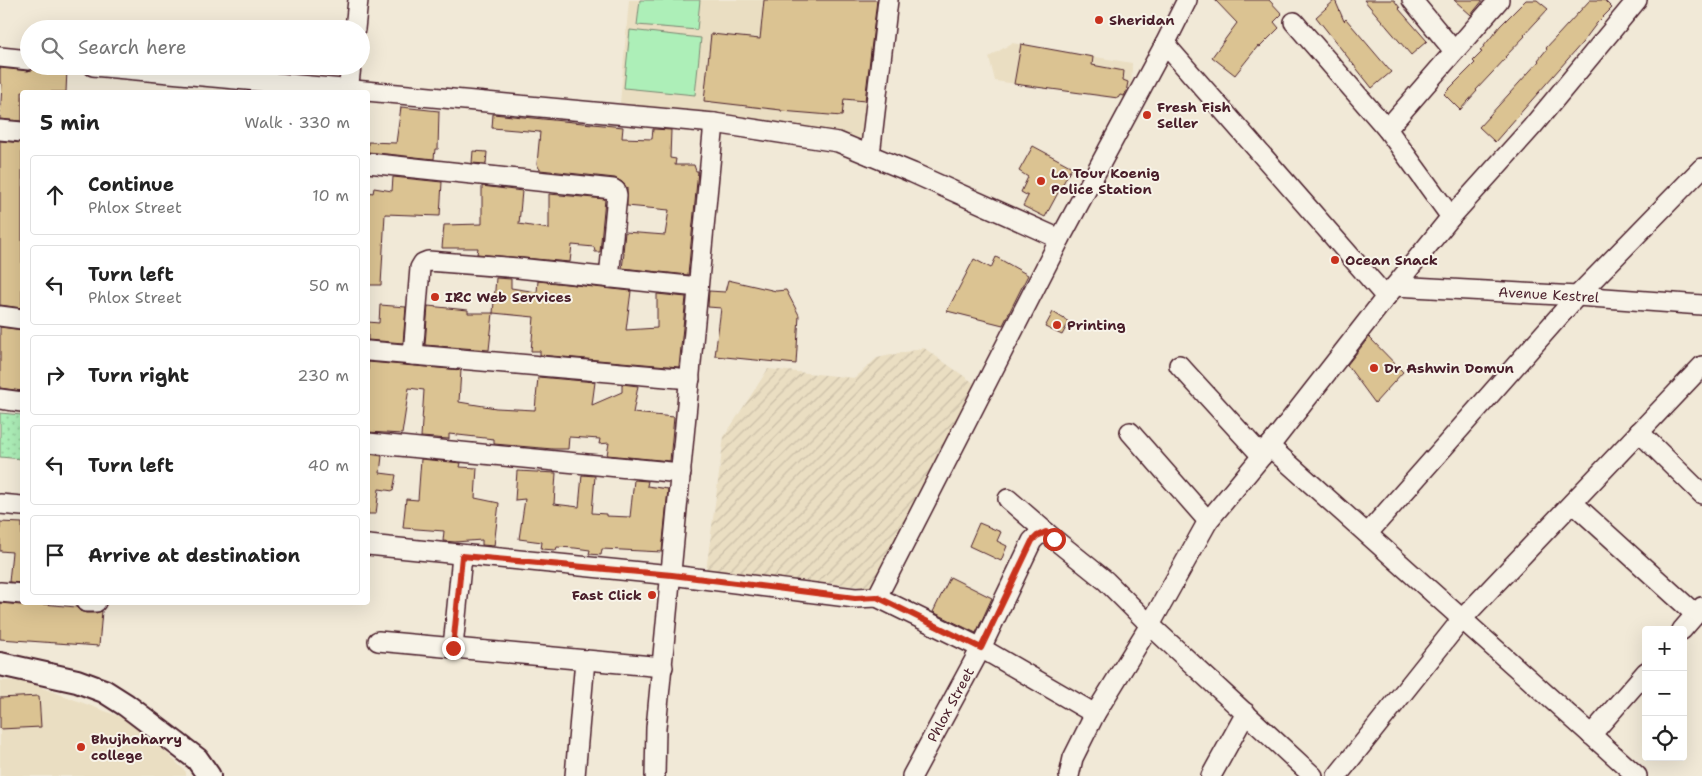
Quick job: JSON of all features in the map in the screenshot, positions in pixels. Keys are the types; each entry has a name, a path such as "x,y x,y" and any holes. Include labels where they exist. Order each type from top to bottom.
{"street":[{"path":"356,20 358,0"},
{"path":"870,155 888,0"},
{"path":"877,597 1060,239 1187,0"},
{"path":"1412,0 1454,51"},
{"path":"1387,130 1499,0"},
{"path":"1069,776 1073,758 1095,714 1150,625 1208,521 1266,451 1390,291 1451,216 1532,127 1637,0"},
{"path":"1294,22 1387,130 1451,216"},
{"path":"1165,44 1390,291"},
{"path":"0,57 20,59"},
{"path":"161,75 252,87 349,90 350,75"},
{"path":"370,92 714,122 838,142 1060,239"},
{"path":"656,776 656,728 714,122"},
{"path":"0,130 20,132"},
{"path":"370,163 613,188 617,196 609,278"},
{"path":"1368,533 1577,296 1702,168"},
{"path":"413,355 420,268 423,263 428,261 698,287"},
{"name":"Avenue Kestrel","path":"1390,291 1577,296 1702,305"},
{"path":"0,316 20,319"},
{"path":"370,351 690,379"},
{"path":"1179,365 1266,451 1368,533 1638,776"},
{"path":"1337,776 1462,619 1702,366"},
{"path":"0,399 20,402"},
{"path":"1130,432 1208,521"},
{"path":"1639,432 1702,494"},
{"path":"370,444 681,473"},
{"path":"1008,499 1106,581 1150,625 1313,776"},
{"path":"1573,502 1699,610 1685,626"},
{"path":"0,504 20,506"},
{"name":"Phlox Street","path":"912,776 981,648 1032,541 1037,536 1046,532"},
{"path":"370,546 672,575 855,598 877,597 981,648 1095,714"},
{"path":"453,648 462,556"},
{"path":"0,592 20,594"},
{"path":"378,641 663,667"},
{"path":"575,776 585,660"},
{"path":"0,664 77,681 104,691 126,705 197,760 209,776"},
{"path":"1591,735 1642,677"},
{"path":"1211,776 1246,714"}],"shaded area":[{"path":"629,0 892,0 876,142 837,133 620,103"},
{"path":"1012,43 1132,63 1131,100 995,81 989,57"},
{"path":"924,348 978,386 876,588 706,571 724,437 768,369 855,378 877,358"},
{"name":"Bhujhoharry college","path":"0,681 24,681 137,723 186,772 186,776 0,776"}],"green space":[{"path":"640,0 700,0 697,30 637,25"},
{"path":"630,30 701,38 695,95 624,88"},
{"path":"0,413 20,415 20,459 0,457"}],"building":[{"path":"764,0 877,0 865,101 844,99 842,116 781,111 704,101 711,34 760,39"},
{"path":"1215,0 1269,0 1282,14 1274,22 1279,28 1260,47 1258,46 1235,75 1212,57 1237,23"},
{"path":"1335,0 1344,21 1346,19 1391,72 1372,88 1316,17"},
{"path":"1364,0 1394,0 1399,9 1427,41 1411,55"},
{"path":"1454,0 1483,0 1471,15"},
{"path":"1526,0 1537,0 1548,9 1460,110 1444,94 1475,63 1473,61 1482,52 1480,51 1500,26"},
{"path":"1590,0 1604,0 1612,8 1495,142 1479,127 1539,61 1546,48"},
{"path":"1021,44 1093,57 1092,65 1124,71 1123,80 1128,82 1126,92 1124,96 1120,95 1118,98 1014,84"},
{"path":"0,68 20,70 20,75 67,75 66,90 20,90 20,121 0,119 2,84 0,83"},
{"path":"401,107 439,111 438,149 435,149 434,159 370,152 370,142 396,143"},
{"path":"493,114 623,127 622,138 652,139 653,129 671,130 670,158 676,159 675,165 694,165 696,171 698,171 688,275 622,268 625,232 665,235 669,210 627,206 627,188 615,178 540,170 537,164 540,132 492,128"},
{"path":"0,141 20,143 20,308 0,305"},
{"name":"La Tour Koenig Police Station","path":"1033,146 1072,167 1045,217 1023,206 1028,196 1021,192 1028,177 1019,171"},
{"path":"473,151 487,152 486,164 472,163"},
{"path":"393,177 442,182 440,216 385,214 381,285 370,285 370,192 373,193 374,188 392,191"},
{"path":"482,186 522,191 519,224 549,229 549,194 605,199 600,252 595,252 594,247 572,245 570,262 477,254 478,248 442,248 444,225 482,224"},
{"path":"996,257 1028,275 1003,325 947,311 974,259 991,268"},
{"path":"496,278 511,279 511,288 537,292 538,281 631,291 626,330 657,328 657,294 686,297 679,367 540,355 540,351 531,351 534,317 493,313"},
{"path":"728,280 776,291 786,290 799,315 796,364 715,356 721,308 708,307 709,291 725,292"},
{"path":"380,305 406,307 403,343 370,340 370,322 379,323"},
{"path":"428,306 468,310 468,313 493,313 489,350 425,345"},
{"name":"Printing","path":"1053,312 1069,322 1062,335 1045,327"},
{"path":"0,327 20,330 20,391 0,388"},
{"name":"Dr Ashwin Domun","path":"1369,337 1403,372 1375,403 1347,365"},
{"path":"370,362 461,370 459,402 496,408 535,410 538,377 595,382 592,405 622,392 622,384 638,386 633,413 674,417 670,461 607,455 609,443 599,444 600,439 569,437 568,449 553,449 494,444 494,439 449,434 449,439 421,437 424,390 409,388 402,434 370,432"},
{"path":"370,454 382,456 380,473 396,475 393,491 379,489 376,514 370,514"},
{"path":"421,459 461,463 460,467 477,468 475,498 499,503 494,546 482,545 482,540 443,541 444,531 403,528 406,499 418,500"},
{"path":"517,471 556,473 554,504 579,507 582,475 595,476 592,513 606,514 606,516 630,517 634,480 648,481 647,486 668,489 662,552 602,549 601,555 589,554 590,550 575,548 557,547 556,550 541,549 542,542 519,539 525,499 515,500"},
{"path":"0,522 20,523 20,583 9,582 12,552 0,551"},
{"path":"979,523 1001,532 997,541 1007,546 1001,561 969,546"},
{"path":"950,577 992,598 976,633 933,612"},
{"path":"0,603 76,607 86,613 102,611 99,646 0,639"},
{"path":"39,696 41,727 0,729 0,698"}],"place":[{"name":"Sheridan","path":"1099,20"},
{"name":"Fresh Fish Seller","path":"1147,115"},
{"name":"La Tour Koenig Police Station","path":"1041,181"},
{"name":"Ocean Snack","path":"1335,260"},
{"name":"IRC Web Services","path":"435,297"},
{"name":"Printing","path":"1057,325"},
{"name":"Dr Ashwin Domun","path":"1374,368"},
{"name":"Fast Click","path":"652,595"},
{"name":"Bhujhoharry college","path":"81,747"}],"route":[{"path":"453,648 462,556 672,575 855,598 877,597 981,648 1032,541 1037,536 1046,532 1054,539"}]}
